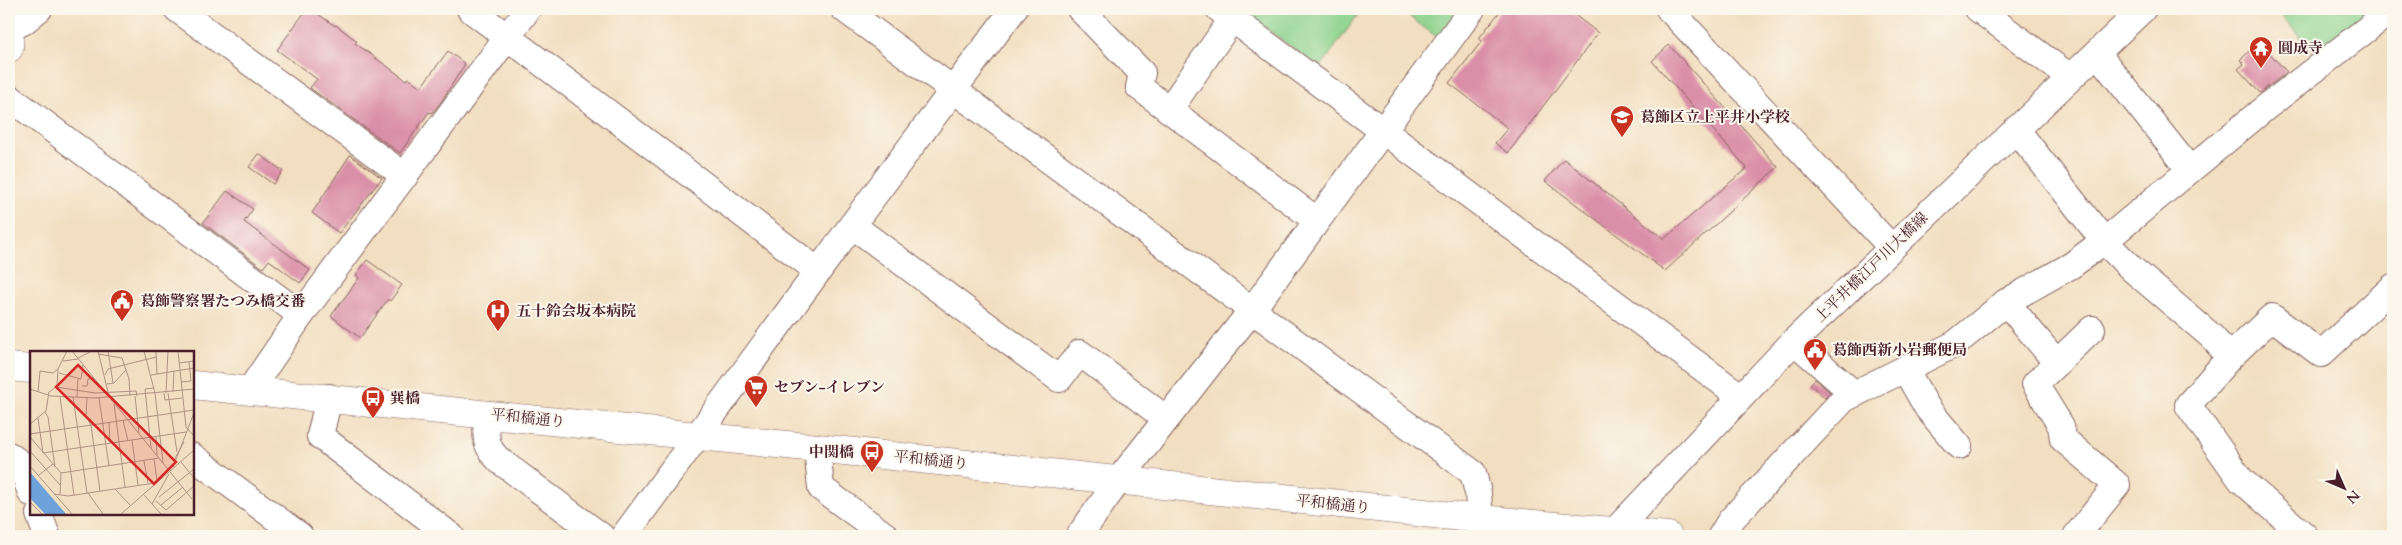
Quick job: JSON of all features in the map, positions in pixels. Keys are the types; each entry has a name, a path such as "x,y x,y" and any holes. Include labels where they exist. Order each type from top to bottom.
{"main road":[{"path":"9,367 30,369"},
{"name":"平和橋通り","path":"194,385 329,397 817,448 1612,534 1668,536"}],"street":[{"path":"10,28 23,22 39,9"},
{"path":"177,9 405,176"},
{"path":"470,9 818,271"},
{"path":"250,390 301,315 528,9"},
{"path":"844,9 1473,473 1478,493 1480,519"},
{"path":"624,536 852,225 1014,9"},
{"path":"1080,9 1142,73 1139,87 1316,220"},
{"path":"1079,536 1118,481 1252,310 1382,129 1472,9"},
{"path":"1669,9 1891,247"},
{"path":"1978,9 2070,77"},
{"name":"上平井橋江戸川大橋線","path":"1612,534 1740,396 1794,341 2142,9"},
{"path":"1721,536 1737,514 1844,399 1955,344 2006,302 2072,265 2392,12"},
{"path":"1169,110 1226,14 1740,396"},
{"path":"2097,53 2190,170"},
{"path":"9,97 301,315"},
{"path":"2016,129 2104,241 2132,269 2210,336 2230,357"},
{"path":"852,225 1059,379 1080,353 1166,419"},
{"path":"2305,536 2241,480 2188,405 2230,357 2272,316 2321,354 2393,287"},
{"path":"2006,302 2058,362"},
{"path":"2076,536 2117,485 2063,439 2061,426 2035,384 2092,329"},
{"path":"1794,341 1853,393"},
{"path":"1905,369 1928,409 1959,446"},
{"path":"329,397 320,436 451,536"},
{"path":"487,414 486,439 488,450 601,536"},
{"path":"817,448 821,488 886,536"},
{"path":"9,455 20,463 30,490"},
{"path":"194,457 300,536"},
{"path":"39,515 47,536"}],"green space":[{"path":"1250,9 1362,9 1320,68 1246,14"},
{"path":"1399,9 1470,9 1445,43"},
{"path":"2292,9 2371,9 2317,55 2282,17"}],"building":[{"path":"307,9 311,9 336,25 357,41 355,43 406,80 408,78 421,87 448,51 465,64 441,102 432,113 429,112 400,153 310,88 317,79 277,50"},
{"path":"1502,9 1567,9 1598,33 1508,153 1495,143 1508,128 1449,83 1482,41 1479,38"},
{"path":"1669,45 1778,167 1665,271 1545,181 1564,159 1664,239 1747,168 1652,61"},
{"path":"2263,46 2287,72 2260,93 2238,69 2244,64 2240,60 2254,47 2258,51"},
{"path":"259,154 283,171 273,184 249,167"},
{"path":"350,155 382,178 339,233 312,213"},
{"path":"227,191 253,209 244,222 310,270 300,283 269,260 263,268 203,223"},
{"path":"367,260 402,285 390,301 388,299 360,338 331,316 359,278 356,275"},
{"path":"1815,379 1830,392 1825,398 1810,384"}],"place":[{"name":"圓成寺","path":"2261,69"},
{"name":"葛飾区立上平井小学校","path":"1622,138"},
{"name":"葛飾警察署たつみ橋交番","path":"122,322"},
{"name":"五十鈴会坂本病院","path":"498,332"},
{"name":"葛飾西新小岩郵便局","path":"1815,371"},
{"name":"セブン-イレブン","path":"756,408"},
{"name":"巽橋","path":"373,419"},
{"name":"中関橋","path":"872,473"}]}
